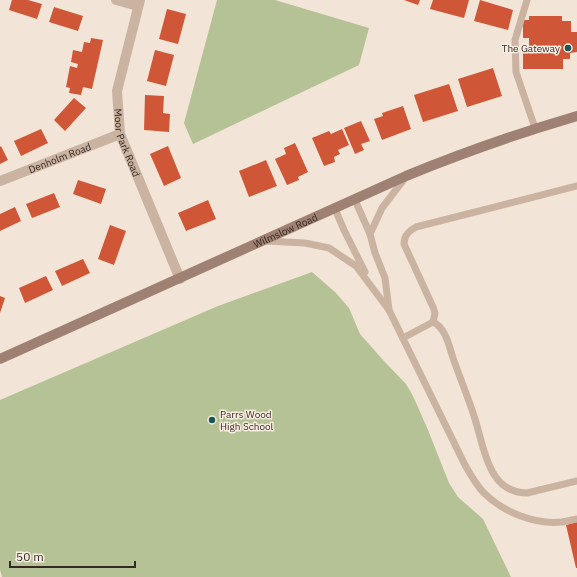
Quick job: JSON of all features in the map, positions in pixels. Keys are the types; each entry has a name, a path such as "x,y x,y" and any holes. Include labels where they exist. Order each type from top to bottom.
{"main road":[{"name":"Wilmslow Road","path":"0,359 265,241 406,176 458,155 535,128 577,116"}],"street":[{"path":"116,0 139,3"},
{"name":"Moor Park Road","path":"139,3 117,90 120,134 180,279"},
{"name":"Denholm Road","path":"0,181 120,134"}],"lane":[{"path":"527,0 515,40 516,72 535,128"},
{"path":"370,234 382,208 406,176"},
{"path":"403,338 433,322 435,313 434,307 404,244 404,239 407,234 416,227 577,186"},
{"path":"355,200 370,234 375,253 385,278 388,310"},
{"path":"335,209 374,292"},
{"path":"265,241 305,243 329,248 356,266 388,310 465,465 472,478 484,493 509,511 528,518 550,522 563,522 577,518"},
{"path":"433,322 438,324 445,334 474,415 487,463 492,473 501,483 518,492 527,493 577,481"}],"green space":[{"path":"217,0 275,0 369,28 359,65 193,144 184,123"},
{"name":"Parrs Wood High School","path":"312,272 335,292 349,308 360,334 406,384 428,430 449,483 458,497 483,519 511,577 2,577 0,570 0,400 218,306"}],"building":[{"path":"12,0 28,0 42,4 37,19 9,10"},
{"path":"404,0 420,0 418,5"},
{"path":"433,0 469,0 464,18 430,9"},
{"path":"480,0 513,10 508,30 474,21"},
{"path":"54,7 83,16 78,31 49,22"},
{"path":"167,9 186,14 178,44 159,39"},
{"path":"529,16 562,16 562,21 571,21 571,32 577,32 577,52 570,53 570,59 563,59 563,69 523,69 523,51 529,51 529,38 523,38 523,20 529,20"},
{"path":"91,38 103,40 92,89 83,87 81,95 69,93 70,88 66,87 70,66 77,68 78,64 71,62 73,50 82,52 84,42 90,43"},
{"path":"155,50 174,55 166,86 147,81"},
{"path":"493,68 502,96 467,107 458,79"},
{"path":"449,84 458,111 423,122 414,95"},
{"path":"145,95 164,96 163,113 170,114 169,132 144,130"},
{"path":"74,98 86,108 65,131 54,120"},
{"path":"403,106 411,129 382,140 374,119 383,116 382,113"},
{"path":"361,121 370,141 361,144 364,150 355,154 344,128"},
{"path":"41,129 48,143 21,156 14,141"},
{"path":"342,129 349,145 338,150 340,154 334,157 335,162 324,166 312,138 329,131 331,134"},
{"path":"295,143 308,172 298,177 299,180 287,185 275,159 286,154 284,148"},
{"path":"1,146 8,160 0,164 0,147"},
{"path":"168,146 181,178 164,186 150,154"},
{"path":"266,160 277,186 249,197 239,171"},
{"path":"78,180 106,189 101,204 73,194"},
{"path":"54,193 60,207 32,218 26,204"},
{"path":"208,200 216,219 186,231 178,213"},
{"path":"15,207 21,221 0,231 0,214"},
{"path":"110,225 126,231 114,265 98,259"},
{"path":"83,259 90,273 62,286 55,271"},
{"path":"46,276 53,290 25,303 19,288"},
{"path":"0,296 5,298 0,313"},
{"path":"577,522 577,568 576,568 566,525"}],"place":[{"name":"The Gateway","path":"568,48"},
{"name":"Parrs Wood High School","path":"212,420"}]}
